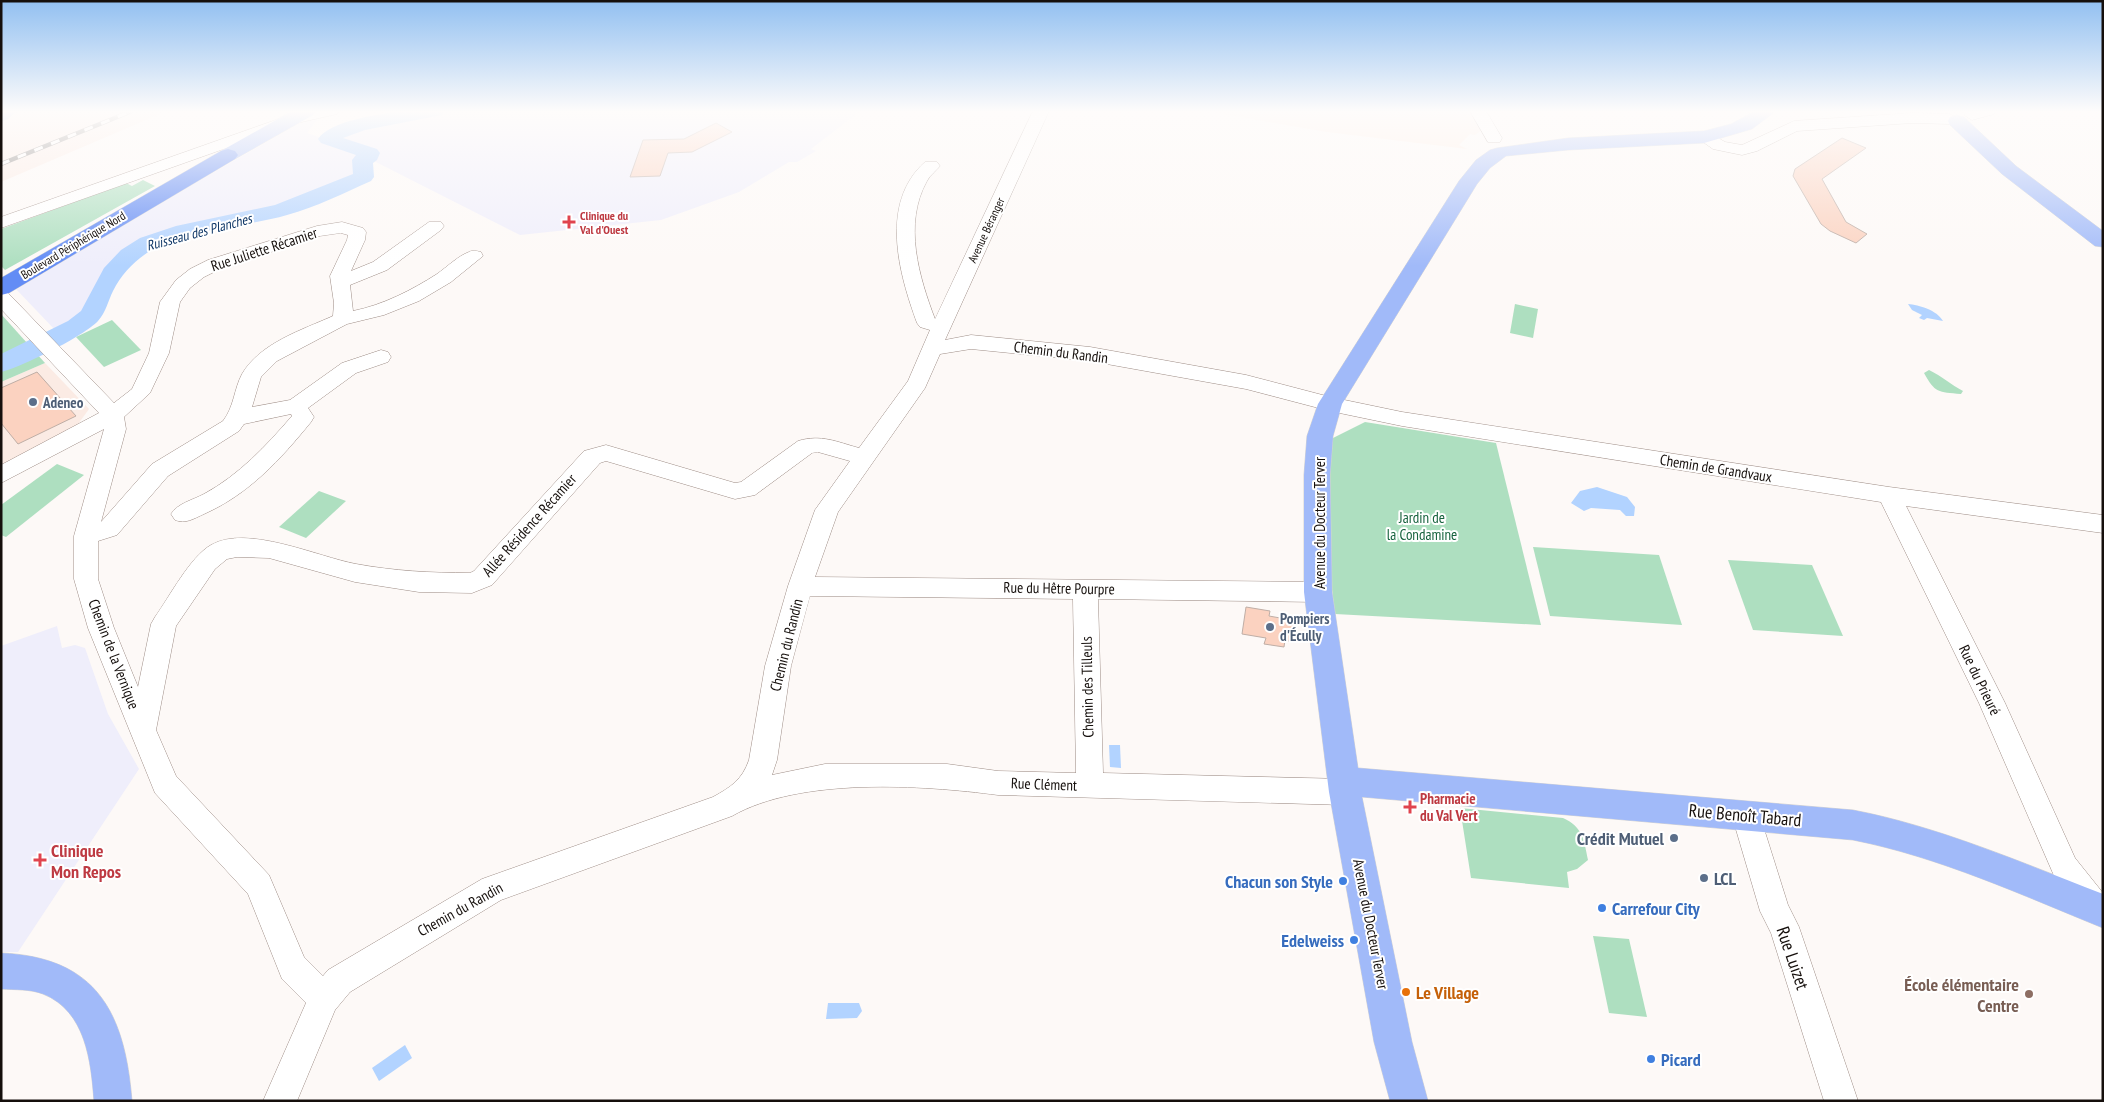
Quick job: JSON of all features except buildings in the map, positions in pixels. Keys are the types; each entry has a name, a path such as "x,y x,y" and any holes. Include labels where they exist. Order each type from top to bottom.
{"highway":[{"name":"Boulevard Périphérique Nord","path":"5,284 217,162"}],"main road":[{"name":"Avenue du Docteur Terver","path":"1408,1101 1393,1042 1354,785 1318,592 1317,475 1320,436 1330,404 1469,181 1485,162"},
{"path":"2002,162 2016,176 2103,241"},
{"name":"Rue Benoît Tabard","path":"1354,785 1853,824 1884,831 2014,875 2062,881 2099,909"},
{"path":"1,971 28,973 48,978 68,988 94,1014 102,1031 108,1055 113,1101"}],"street":[{"path":"1,223 178,162"},
{"name":"Avenue Béranger","path":"936,338 1017,162"},
{"path":"931,166 919,175 908,210 905,242 908,271 927,324 936,338"},
{"path":"342,282 384,264 435,226"},
{"name":"Rue Juliette Récamier","path":"113,415 140,393 146,384 158,353 170,302 183,284 197,273 215,264 317,231 342,227 353,230 358,235 339,276 342,282 344,303 342,319"},
{"path":"86,536 109,529 160,470 231,426 240,417 247,386 255,368 280,350 342,319 363,316 398,303 457,269 474,256"},
{"path":"1,475 113,415 45,343 5,284"},
{"name":"Chemin du Randin","path":"280,1101 324,999 339,981 492,889 722,807 745,794 757,778 763,760 778,666 800,586 827,510 918,383 936,338 1090,354 1246,382 1330,404"},
{"path":"240,417 296,406 349,368 381,357"},
{"name":"Chemin de Grandvaux","path":"1330,404 1402,419 1889,496 2103,524"},
{"path":"183,514 219,497 246,477 303,418 296,406"},
{"name":"Chemin de la Vernique","path":"113,415 115,429 86,536 86,579 101,628 165,784 259,885 293,968 324,999"},
{"name":"Allée Résidence Récamier","path":"143,729 164,624 207,562 220,551 237,548 269,550 355,573 419,582 472,583 483,578 592,457 606,453 735,491 747,489 806,446 818,444 865,458"},
{"name":"Rue du Prieuré","path":"1889,496 1992,703 2062,881"},
{"name":"Rue du Hêtre Pourpre","path":"800,586 1318,592"},
{"name":"Chemin des Tilleuls","path":"1085,588 1090,786"},
{"name":"Rue Clément","path":"745,794 825,776 947,776 998,783 1090,786 1354,785"},
{"name":"Rue Luizet","path":"1746,816 1774,910 1785,931 1840,1101"}],"shaded area":[{"path":"1,162 47,162 1,182"},
{"path":"231,162 358,162 360,174 357,179 339,187 281,208 173,232 140,244 107,274 90,312 57,332 14,287"},
{"path":"377,162 788,162 739,192 661,220 520,235"},
{"path":"45,363 89,409 73,431 1,471 1,382"},
{"name":"Clinique Mon Repos","path":"57,626 62,648 75,645 85,648 108,714 139,769 18,952 1,952 1,646"}],"green space":[{"path":"143,180 155,186 5,270 1,266 1,229 126,183 132,186"},
{"path":"1515,304 1538,309 1533,338 1510,333"},
{"path":"1,314 45,363 1,382"},
{"path":"112,320 141,350 104,367 76,337"},
{"path":"1929,370 1963,391 1961,394 1942,392 1934,388 1924,373"},
{"name":"Jardin de la Condamine","path":"1365,422 1496,443 1541,625 1335,614 1330,571 1328,526 1328,482 1331,439"},
{"path":"57,464 84,475 6,537 1,535 1,505"},
{"path":"319,491 346,501 306,538 279,527"},
{"path":"1533,547 1659,555 1682,625 1550,616"},
{"path":"1728,560 1812,565 1843,636 1753,630"},
{"path":"1460,808 1563,818 1575,826 1582,835 1588,860 1577,869 1567,872 1569,888 1471,878"},
{"path":"1593,936 1629,939 1647,1017 1609,1013"}],"water":[{"path":"1908,304 1932,311 1943,321 1919,318 1922,315 1912,310"},
{"path":"1597,487 1627,497 1635,507 1634,516 1626,516 1620,510 1591,508 1584,511 1571,503 1580,491"},
{"path":"1109,745 1120,745 1121,768 1110,767"},
{"path":"828,1003 859,1003 862,1011 857,1018 826,1019"},
{"path":"405,1045 412,1058 379,1081 372,1068"}],"waterway":[{"name":"Ruisseau des Planches","path":"1,364 76,326 89,316 95,308 101,291 112,273 129,255 148,243 176,233 281,210 364,177 362,162"}],"railway":[{"path":"1,164 5,162"}],"place":[{"name":"Clinique du Val d'Ouest","path":"569,222"},
{"name":"Adeneo","path":"33,402"},
{"name":"Pompiers d'Écully","path":"1270,627"},
{"name":"Pharmacie du Val Vert","path":"1410,807"},
{"name":"Crédit Mutuel","path":"1674,838"},
{"name":"Clinique Mon Repos","path":"40,860"},
{"name":"LCL","path":"1704,878"},
{"name":"Chacun son Style","path":"1343,881"},
{"name":"Carrefour City","path":"1602,908"},
{"name":"Edelweiss","path":"1354,940"},
{"name":"Le Village","path":"1406,992"},
{"name":"École élémentaire Centre","path":"2029,994"},
{"name":"Picard","path":"1651,1059"}]}
